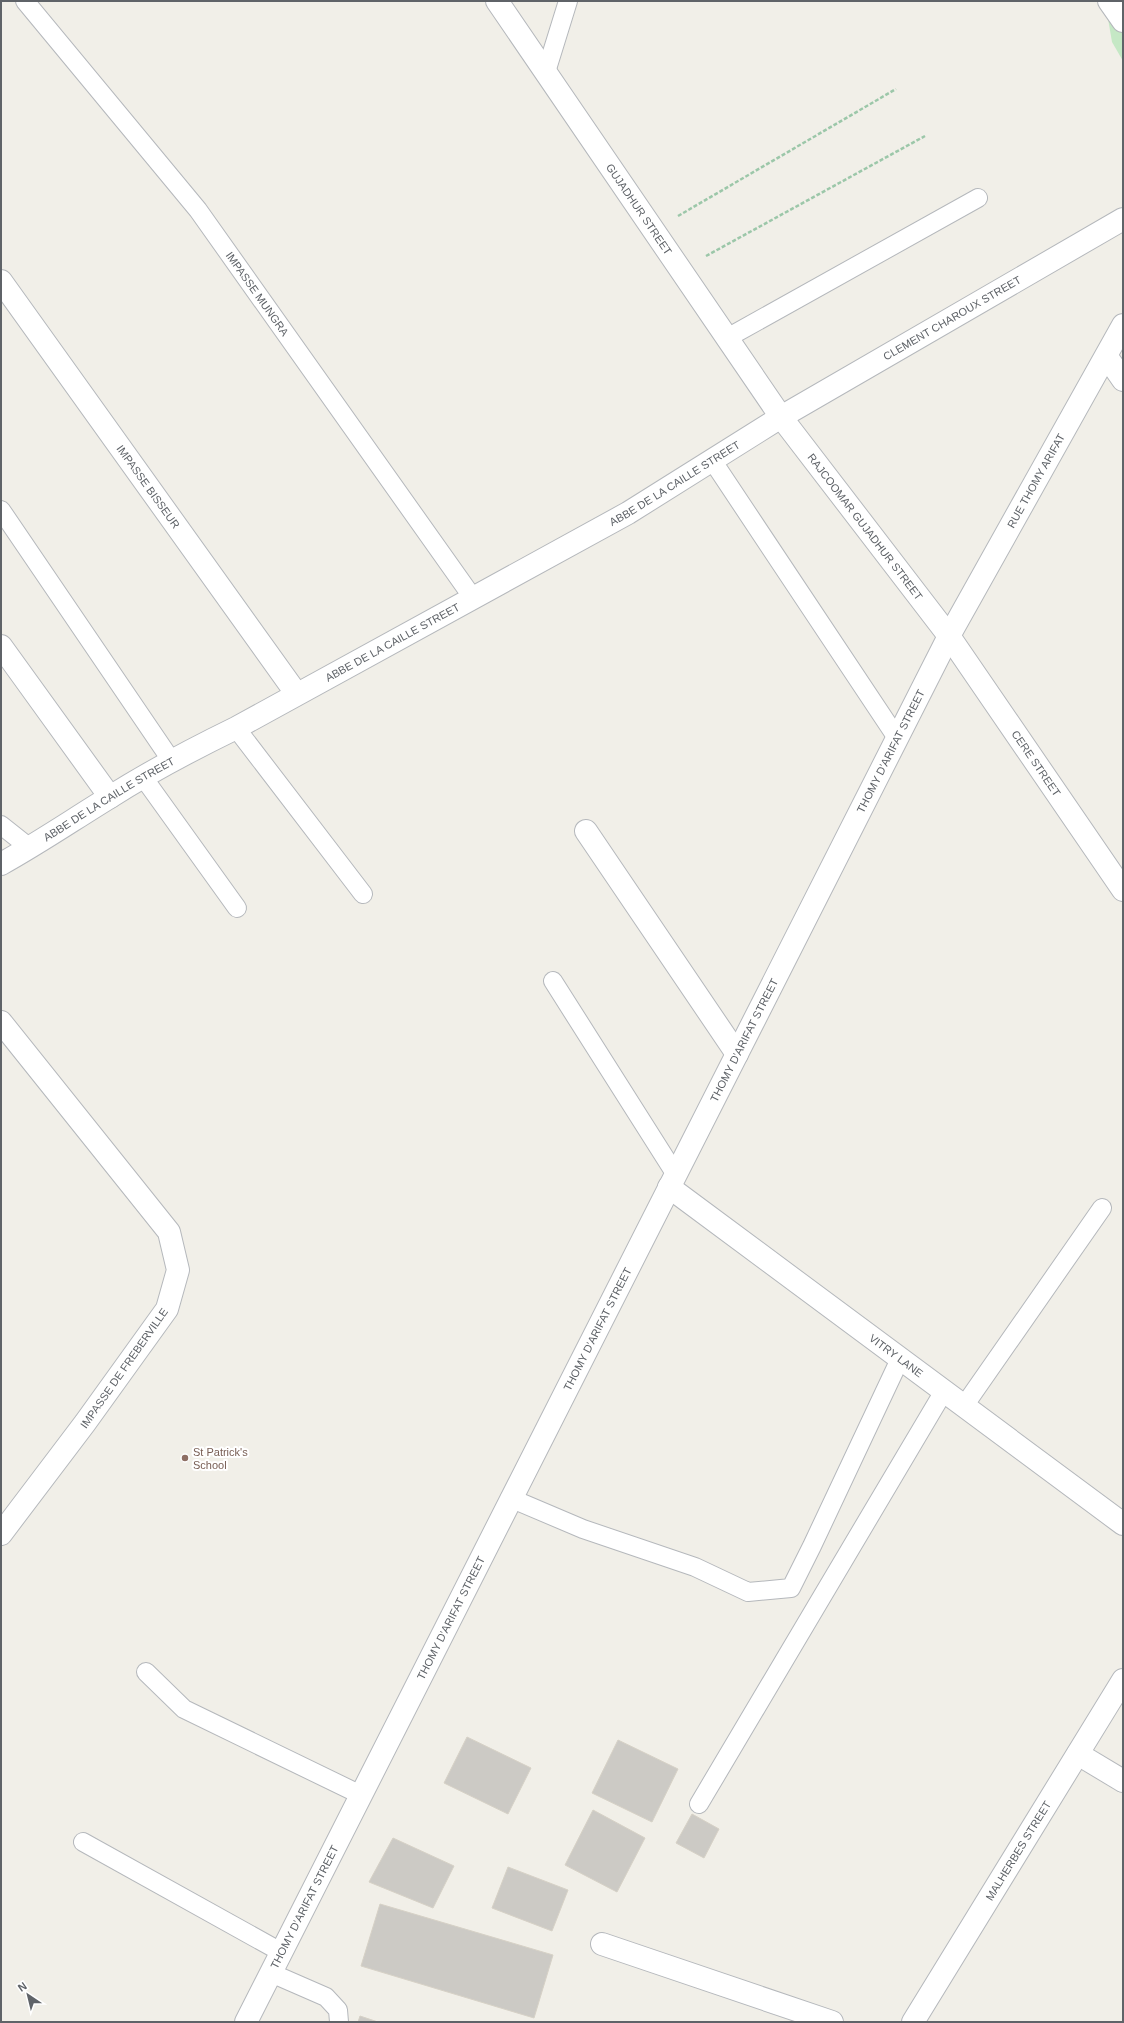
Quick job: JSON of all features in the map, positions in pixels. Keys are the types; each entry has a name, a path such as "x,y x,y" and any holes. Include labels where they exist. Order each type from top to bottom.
{"street":[{"name":"GUJADHUR STREET","path":"497,1 781,417"},
{"path":"1109,1 1123,21"},
{"name":"CLEMENT CHAROUX STREET","path":"781,417 1123,219"},
{"name":"IMPASSE BISSEUR","path":"1,281 296,693"},
{"name":"RUE THOMY ARIFAT","path":"949,636 1107,357 1123,325"},
{"path":"1107,357 1123,380"},
{"name":"ABBE DE LA CAILLE STREET","path":"1,864 30,848 171,760 236,728 296,693 628,513 781,417"},
{"name":"RAJCOOMAR GUJADHUR STREET","path":"781,417 949,636"},
{"name":"THOMY D'ARIFAT STREET","path":"246,2022 510,1498 673,1181 949,636"},
{"name":"CERE STREET","path":"949,636 1123,890"},
{"path":"1,646 110,797"},
{"path":"586,831 737,1054"},
{"name":"IMPASSE DE FREBERVILLE","path":"1,1022 169,1232 178,1270 167,1309 85,1423 1,1534"},
{"name":"VITRY LANE","path":"673,1181 900,1358 1123,1524"},
{"name":"MALHERBES STREET","path":"913,2022 1123,1680"},
{"path":"1078,1754 1123,1781"},
{"path":"602,1944 832,2022"}],"lane":[{"name":"IMPASSE MUNGRA","path":"25,1 198,210 473,598"},
{"path":"546,72 568,1"},
{"path":"727,338 978,198"},
{"path":"712,460 897,738"},
{"path":"1,510 171,760"},
{"path":"236,728 363,894"},
{"path":"143,778 237,908"},
{"path":"1,824 30,848"},
{"path":"553,981 673,1181"},
{"path":"964,1406 1102,1208"},
{"path":"510,1498 583,1529 695,1567 748,1592 791,1588 900,1358"},
{"path":"698,1804 944,1391"},
{"path":"146,1672 184,1709 361,1795"},
{"path":"83,1842 281,1952"},
{"path":"270,1973 326,1997 338,2010 339,2022"}],"path":[{"path":"654,231 896,89"},
{"path":"680,270 925,136"}],"green space":[{"path":"1105,1 1123,1 1123,61 1112,42"}],"building":[{"path":"467,1737 531,1768 508,1814 444,1783"},
{"path":"618,1740 678,1769 652,1822 592,1793"},
{"path":"593,1810 645,1838 617,1892 565,1865"},
{"path":"692,1814 719,1829 704,1858 676,1843"},
{"path":"393,1838 454,1866 433,1908 369,1882"},
{"path":"508,1867 568,1890 552,1931 492,1908"},
{"path":"380,1904 553,1955 534,2018 361,1966"},
{"path":"360,2016 378,2022 358,2022"}],"place":[{"name":"St Patrick's School","path":"185,1458"}]}
